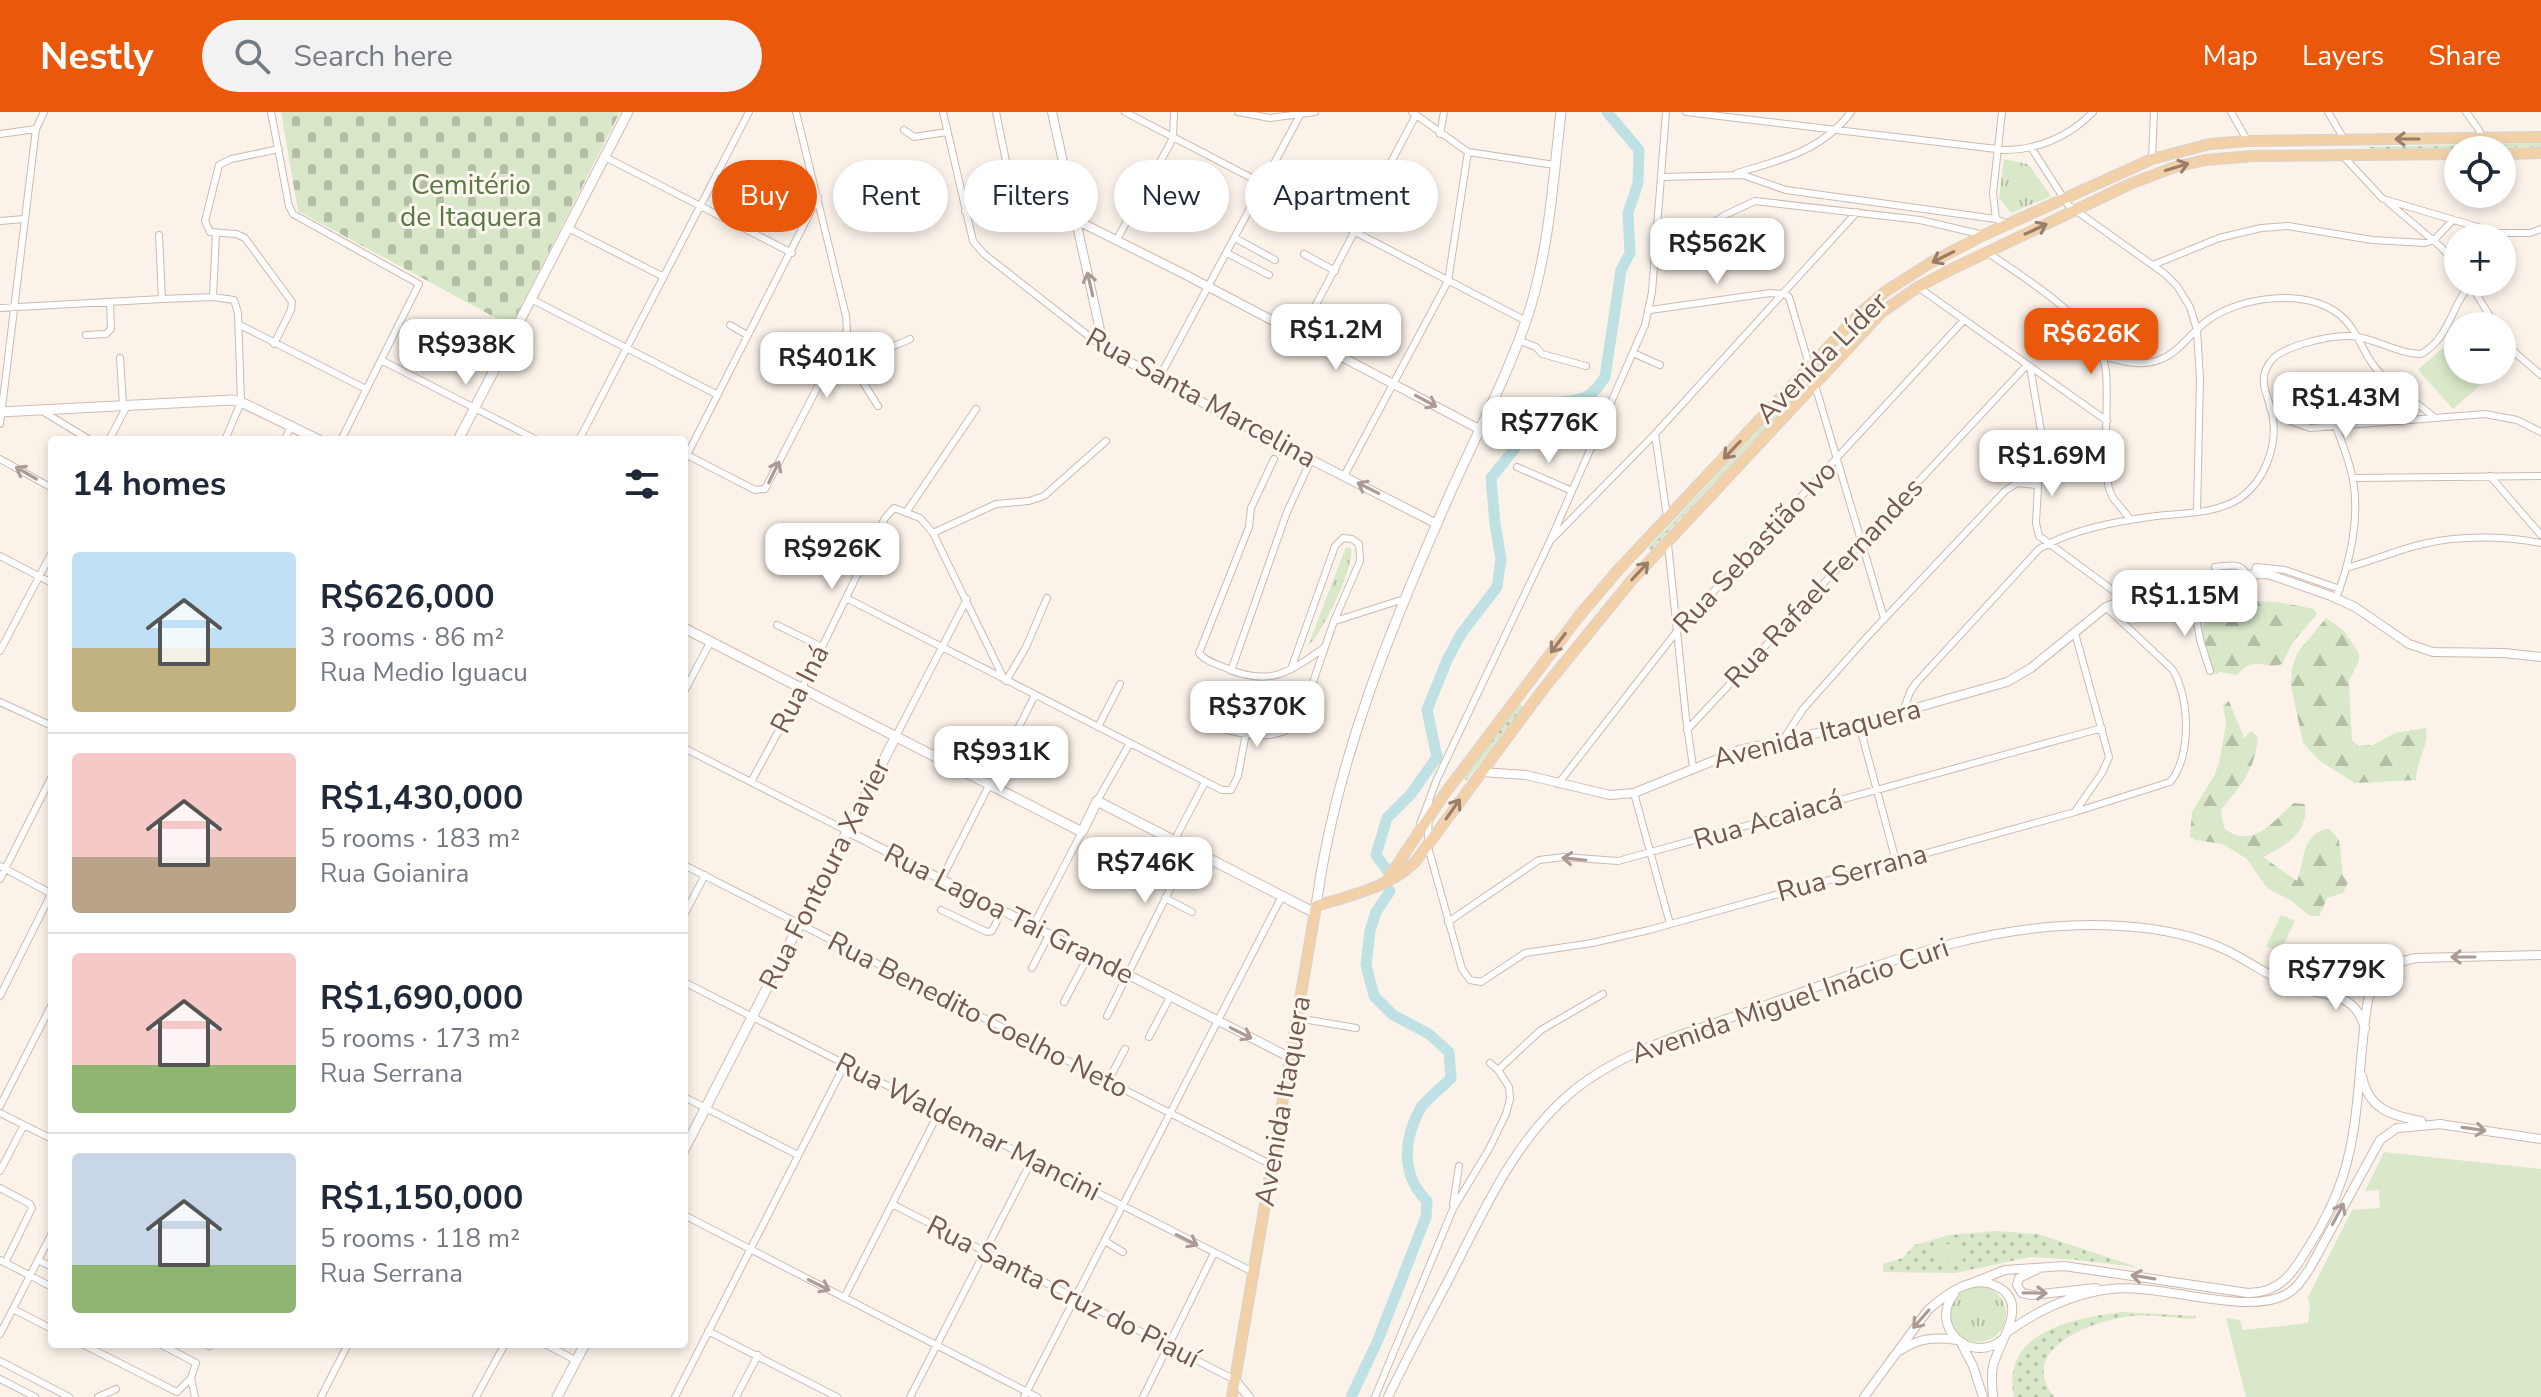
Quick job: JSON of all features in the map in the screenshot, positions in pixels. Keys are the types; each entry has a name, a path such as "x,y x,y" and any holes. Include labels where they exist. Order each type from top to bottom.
{"main road":[{"path":"460,436 628,112"},
{"path":"1315,909 1326,843 1360,717 1404,599 1526,321 1542,251 1561,112"},
{"name":"Avenida Líder","path":"2516,137 2541,137"},
{"name":"Avenida Líder","path":"1385,882 1562,637 1619,569 1861,312 1886,291 1930,263 1984,235 2152,159 2210,144 2247,141 2444,138"},
{"path":"2273,156 2285,151 2333,150 2341,146 2344,139"},
{"path":"2516,154 2541,153"},
{"name":"Avenida Líder","path":"1480,772 1631,581 1882,312 1918,287 2130,184 2175,167 2205,160 2273,156 2444,154"},
{"path":"1,412 222,400 241,402 312,436"},
{"path":"688,630 1082,832 1097,801 1282,896 1315,909 1385,882 1407,870 1426,850 1480,772"},
{"name":"Rua Fontoura Xavier","path":"688,1142 896,736"},
{"name":"Avenida Itaquera","path":"1233,1396 1315,909"},
{"path":"557,1397 583,1348"}],"street":[{"path":"0,424 4,360 15,307 36,129 44,112"},
{"path":"271,112 293,214 419,284 343,436"},
{"path":"581,436 749,112"},
{"path":"688,459 755,490 765,489 847,330 796,112"},
{"name":"Rua Santa Marcelina","path":"943,112 964,207"},
{"path":"996,112 1006,160"},
{"path":"1052,112 1063,160"},
{"path":"1125,112 1245,175"},
{"path":"1117,239 1173,137 1174,112"},
{"path":"1238,112 1270,118 1315,112"},
{"path":"1440,134 1444,112"},
{"path":"1429,799 1426,850 1418,848 1417,837 1429,799 1550,541 1650,310 1666,112"},
{"path":"1686,112 1737,115 1997,149 2032,149 2068,131 2093,112"},
{"path":"1661,177 1734,174 1806,151 1837,130 1851,112"},
{"path":"1996,219 1993,193 2002,112"},
{"path":"2152,159 2154,112"},
{"path":"2231,112 2247,141"},
{"path":"2328,112 2344,139"},
{"path":"2466,112 2481,136"},
{"path":"1300,335 1356,233 1414,114 1468,152 1555,165"},
{"path":"1277,160 1300,115"},
{"path":"0,134 36,129"},
{"path":"904,130 914,137 947,132"},
{"path":"274,344 291,310 290,296 245,238 207,230 205,221 219,165 231,159 279,149"},
{"path":"2032,149 2063,199 2075,211 2153,265 2177,286 2185,298 2197,330 2200,379 2197,512"},
{"path":"1344,476 1448,281 1468,152"},
{"path":"2342,155 2383,199 2444,251"},
{"path":"605,157 792,253"},
{"path":"1734,174 1786,190 1996,219 2007,224"},
{"path":"688,454 818,197"},
{"path":"2383,199 2498,233 2530,233 2541,229"},
{"path":"1655,261 1742,205 1755,201 1945,224 1984,235"},
{"path":"1550,541 1655,434 1857,212"},
{"path":"0,221 24,219"},
{"path":"1159,378 1245,220"},
{"path":"2153,265 2219,238 2275,226 2307,228 2390,242 2425,243 2434,240 2453,220"},
{"path":"568,228 664,277"},
{"path":"1098,230 1479,429"},
{"name":"Rua Santa Marcelina","path":"969,232 977,248 1104,348 1437,524"},
{"path":"1079,232 1104,348"},
{"path":"1656,241 1676,241 1698,232"},
{"path":"213,297 216,233"},
{"path":"1356,233 1526,321"},
{"path":"159,235 162,299"},
{"path":"1235,238 1275,260"},
{"path":"1987,252 2076,319 2102,356 2106,373 2109,489 2131,520"},
{"path":"1227,253 1269,275"},
{"path":"1304,254 1335,271"},
{"path":"1918,287 2107,421"},
{"path":"1650,310 1770,293 1784,294 1791,302 1884,618"},
{"path":"1903,711 1916,683 2032,556 2047,544 2131,520 2223,507 2239,499 2265,469 2271,445 2273,420 2262,382 2263,374 2274,357 2310,342 2351,336 2414,354 2425,353 2448,326 2463,296"},
{"path":"0,308 213,297 234,300 241,402 227,436"},
{"path":"2102,356 2141,364 2155,362 2168,356 2206,321 2229,309 2292,297 2308,299 2341,316 2386,379 2434,417"},
{"path":"531,299 718,395"},
{"path":"86,335 106,334 111,329 110,302"},
{"name":"Rua Sebastião Ivo","path":"1558,784 1677,631 1964,320"},
{"path":"238,324 366,389"},
{"path":"730,325 747,335"},
{"path":"843,339 881,351 910,339"},
{"path":"1518,340 1536,347 1542,354 1586,366"},
{"path":"858,346 854,368 878,406"},
{"path":"1633,353 1660,365"},
{"path":"2516,353 2541,375"},
{"path":"111,436 125,404 120,358"},
{"path":"381,360 529,436"},
{"path":"2029,366 2041,431 2037,531 2041,540 2126,600"},
{"name":"Rua Rafael Fernandes","path":"1687,730 1861,540 2029,366"},
{"path":"2270,408 2302,426 2502,416 2541,432"},
{"path":"41,409 84,436"},
{"path":"976,409 907,511 920,518 933,533 1005,680"},
{"path":"287,436 291,425"},
{"path":"2336,426 2353,478 2355,505 2346,568 2338,594"},
{"path":"1655,434 1667,519"},
{"path":"933,533 996,504 1029,501 1044,496 1106,441"},
{"path":"0,459 48,486"},
{"path":"1274,459 1251,508 1249,527 1199,649 1200,655 1231,671 1268,678 1291,669 1325,647"},
{"path":"1231,671 1287,512 1311,460"},
{"path":"1517,467 1570,490"},
{"path":"2490,476 2541,535"},
{"path":"2353,478 2541,476"},
{"path":"1783,740 1803,709 1884,618 2012,485 2023,482 2038,485"},
{"name":"Rua Iná","path":"751,782 802,688 890,510 898,508 907,511"},
{"path":"1213,726 1246,733 1281,734 1295,726 1361,554 1359,544 1347,538 1335,546 1291,669"},
{"path":"2346,568 2444,540 2501,539 2541,543"},
{"path":"1668,541 1693,767"},
{"path":"827,547 862,566"},
{"path":"0,556 48,581"},
{"path":"0,651 48,560"},
{"path":"2215,567 2236,565 2251,573"},
{"name":"Avenida Itaquera","path":"1480,772 1515,774 1610,795 1634,793 1723,754 1859,724 2007,682 2031,668 2106,607 2251,573 2282,577 2338,594 2409,644 2433,652 2541,657"},
{"path":"2191,585 2200,640 2210,671"},
{"path":"846,598 1226,792 1234,788 1246,733"},
{"path":"1005,680 1026,647 1047,598"},
{"name":"Rua Fontoura Xavier","path":"896,736 967,599"},
{"path":"1334,621 1404,599"},
{"name":"Rua Serrana","path":"1426,850 1466,976 1481,982 1525,953 1611,939 1670,924 2075,812 2170,782 2181,766 2184,751 2185,711 2180,681 2152,648 2106,607"},
{"path":"777,625 822,647"},
{"path":"2075,633 2109,752 2108,762 2075,812"},
{"path":"688,684 711,641"},
{"path":"1098,727 1120,684"},
{"path":"941,880 1035,695"},
{"path":"0,702 48,724"},
{"path":"1859,724 1896,861"},
{"name":"Rua Acaiacá","path":"1448,922 1539,860 1564,857 1604,862 1651,853 2102,728"},
{"path":"1097,801 1130,743"},
{"name":"Rua Lagoa Tai Grande","path":"688,750 1291,1058"},
{"path":"1174,841 1205,782"},
{"path":"0,879 2,867 48,783"},
{"path":"1634,793 1670,924"},
{"path":"1033,926 1082,832"},
{"path":"1107,1016 1190,849"},
{"path":"2,867 48,892"},
{"name":"Rua Benedito Coelho Neto","path":"688,867 1272,1165"},
{"path":"688,907 705,875"},
{"path":"1026,1394 1282,896"},
{"path":"1165,898 1192,912"},
{"path":"0,996 48,902"},
{"path":"941,910 987,932 992,931 1002,911"},
{"name":"Avenida Miguel Inácio Curi","path":"1388,1397 1484,1211 1521,1148 1571,1093 1607,1068 1645,1049 1925,950 1989,933 2035,926 2122,926 2195,938 2229,951 2297,989 2344,998 2361,1014 2365,1028"},
{"path":"1032,968 1049,935"},
{"path":"1064,1002 1089,955"},
{"path":"2313,992 2345,988 2400,962 2416,958 2541,955"},
{"path":"1864,1397 1928,1310 1957,1290 2005,1270 2064,1266 2248,1293 2262,1293 2279,1285 2291,1274 2310,1246 2343,1175 2368,1000 2383,970"},
{"name":"Rua Waldemar Mancini","path":"688,984 1253,1272"},
{"path":"1498,1070 1547,1025 1603,994"},
{"path":"1149,1037 1170,997"},
{"path":"0,1106 48,1012"},
{"path":"1297,1018 1356,1028"},
{"path":"1108,1081 1125,1049"},
{"path":"1375,1397 1453,1209 1506,1114 1510,1092 1507,1082 1490,1063"},
{"path":"2361,1063 2365,1089 2380,1109 2399,1117 2541,1139"},
{"path":"675,1397 845,1064"},
{"path":"688,1099 798,1155"},
{"path":"844,1298 939,1112"},
{"path":"0,1113 48,1137"},
{"path":"2064,1266 2024,1273 2018,1281 2019,1289 2032,1295 2081,1289 2158,1289 2256,1303 2288,1293 2310,1268 2380,1140 2397,1128 2442,1124"},
{"path":"0,1171 24,1125"},
{"path":"910,1397 1032,1160"},
{"path":"1453,1209 1459,1166"},
{"path":"0,1188 32,1208 3,1261 48,1285"},
{"name":"Rua Santa Cruz do Piauí","path":"892,1204 1235,1380"},
{"path":"688,1217 1037,1397"},
{"path":"1,1332 48,1241"},
{"path":"1105,1241 1123,1252"},
{"path":"1143,1397 1214,1253"},
{"path":"38,1260 48,1265"},
{"path":"1972,1283 1992,1284 2006,1295 2013,1313 1993,1367 1993,1397"},
{"path":"1893,1355 1931,1338 1981,1349 1991,1347 2026,1318 2051,1305 2112,1289"},
{"path":"1957,1290 1946,1309 1946,1320 1973,1366 1983,1397"},
{"path":"13,1309 48,1327"},
{"path":"708,1331 837,1397"},
{"path":"90,1348 173,1391 181,1391 197,1367 191,1360 168,1348"},
{"path":"321,1397 346,1348"},
{"path":"476,1397 503,1348"},
{"path":"553,1348 577,1361"},
{"path":"736,1397 758,1355"},
{"path":"0,1361 69,1397"},
{"path":"191,1378 195,1397"},
{"path":"0,1379 35,1397"},
{"path":"1235,1380 1249,1397"},
{"path":"98,1397 116,1389"}],"green space":[{"name":"Cemitério de Itaquera","path":"281,112 620,112 511,326 298,211"},
{"path":"2541,143 2541,147 2516,147 2516,144"},
{"path":"2444,145 2444,148 2365,147"},
{"path":"2004,159 2028,164 2051,196 2011,213 1999,198"},
{"path":"2444,347 2444,384 2482,384 2453,409 2418,370"},
{"path":"1799,387 1802,389 1650,551 1648,548"},
{"path":"1346,547 1351,548 1351,557 1337,599 1322,628 1308,646"},
{"path":"2252,601 2314,609 2317,614 2293,642 2282,664 2254,664 2237,675 2220,672 2215,675 2203,644 2205,623 2221,610"},
{"path":"2326,618 2343,630 2359,653 2359,661 2349,681 2352,740 2359,746 2373,745 2395,733 2426,728 2426,741 2416,780 2355,783 2320,761 2303,743 2291,685 2292,668 2297,653"},
{"path":"2229,701 2244,738 2251,731 2258,737 2250,768 2221,810 2224,828 2234,834 2253,835 2270,825 2294,803 2305,804 2299,831 2287,843 2263,857 2297,881 2309,842 2320,831 2329,828 2339,840 2343,876 2348,882 2343,893 2327,898 2319,916 2310,916 2290,900 2267,888 2247,859 2223,844 2190,837 2192,812 2219,763 2226,724 2223,705"},
{"path":"1520,704 1523,707 1466,781 1463,778"},
{"path":"2281,915 2295,921 2280,952 2266,946"},
{"path":"2384,1152 2541,1169 2541,1397 2246,1397 2226,1318 2240,1320 2243,1330 2308,1323 2308,1297 2352,1210 2380,1208 2379,1190 2365,1191"},
{"path":"1996,1231 2038,1234 2137,1267 2030,1257 1956,1273 1883,1272 1883,1264 1902,1258 1915,1245 1949,1235"},
{"path":"1961,1242 1964,1259 1938,1263 1936,1246"},
{"path":"1978,1286 1997,1295 2006,1314 1997,1333 1978,1342 1959,1333 1950,1314 1959,1295"},
{"path":"2123,1312 2196,1316 2194,1319 2133,1316 2093,1325 2062,1342 2050,1353 2044,1366 2045,1380 2054,1397 2014,1397 2013,1375 2018,1357 2030,1343 2064,1324"}],"waterway":[{"path":"1387,870 1376,855 1387,818 1411,794 1437,757 1427,710 1461,634 1497,587 1501,559 1491,478 1516,447 1542,405 1584,398 1605,377 1621,270 1630,253 1628,213 1638,183 1639,150 1607,112"},
{"path":"1351,1397 1378,1340 1426,1217 1427,1201 1409,1169 1410,1133 1420,1109 1451,1078 1449,1052 1429,1034 1393,1015 1374,996 1366,965 1370,931 1376,912 1390,891"}]}
